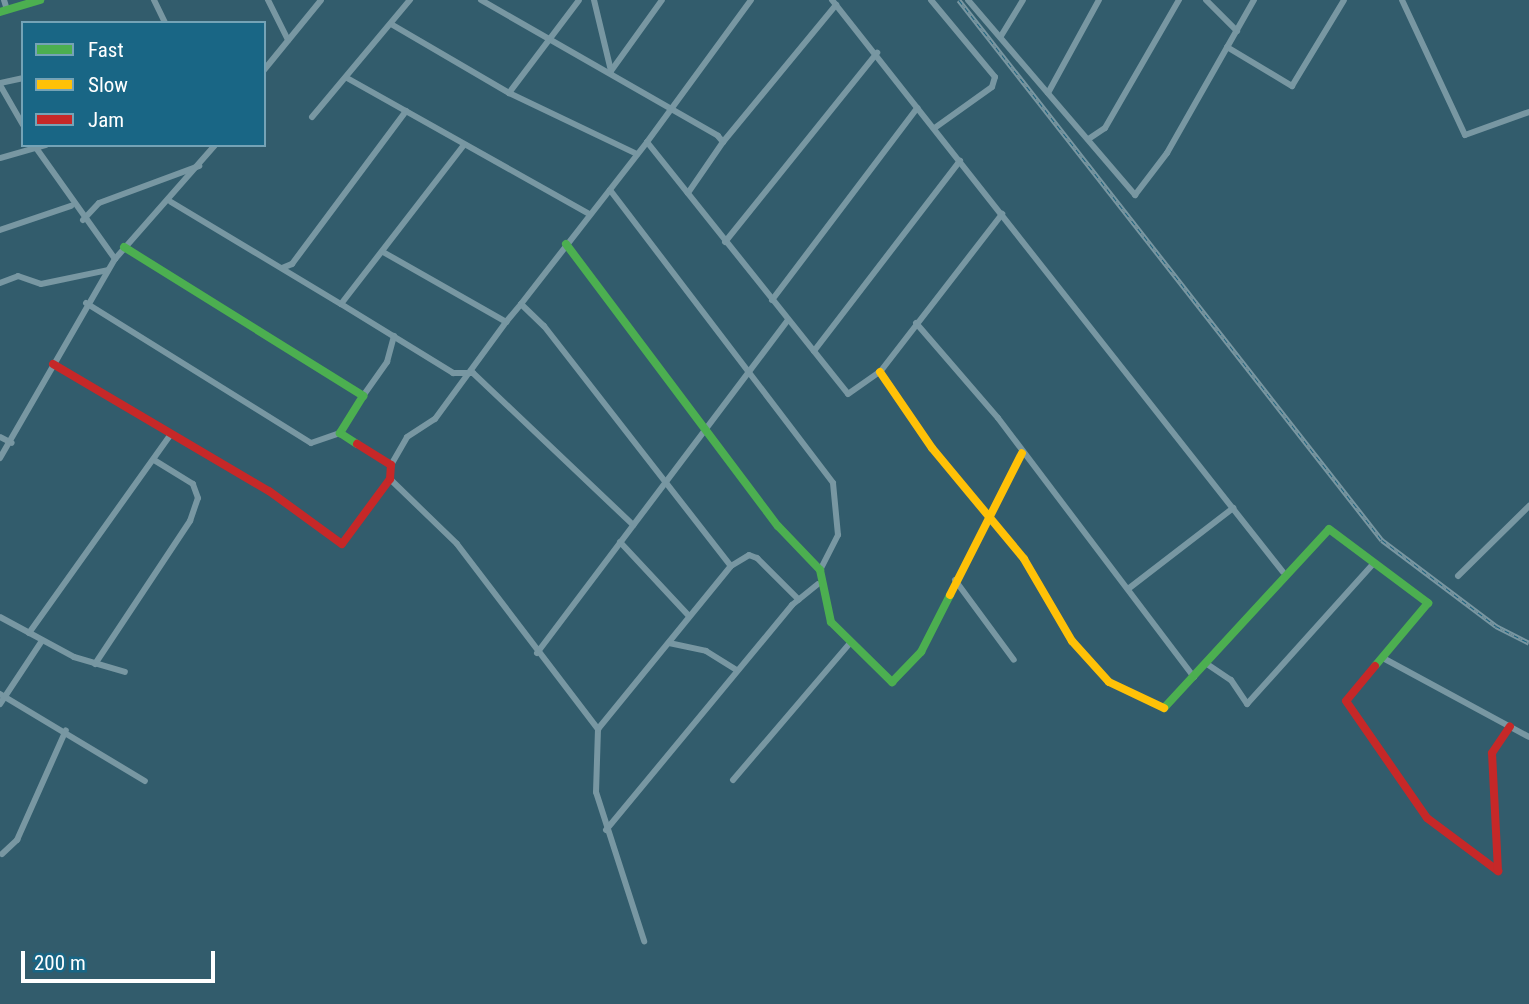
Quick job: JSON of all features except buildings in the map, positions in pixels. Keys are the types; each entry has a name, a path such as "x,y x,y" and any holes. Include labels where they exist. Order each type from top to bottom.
{"street":[{"path":"4,0 3,11 40,0"},
{"path":"154,0 164,21"},
{"path":"268,0 289,40"},
{"path":"266,68 321,0"},
{"path":"312,117 410,0"},
{"path":"481,0 494,3 723,142"},
{"path":"509,93 579,0"},
{"path":"594,0 611,72"},
{"path":"611,72 662,0"},
{"path":"52,364 269,491 342,544 390,479 391,466 407,437 435,419 473,373 506,322 588,213 648,142 666,109 751,0"},
{"path":"931,0 995,77 992,87 936,127"},
{"path":"968,0 1090,138 1135,195 1254,0"},
{"path":"1001,36 1023,0"},
{"path":"1048,93 1099,0"},
{"path":"1090,138 1105,128 1179,0"},
{"path":"1206,0 1237,31"},
{"path":"1227,47 1292,86 1344,0"},
{"path":"1402,0 1465,135 1529,112"},
{"path":"688,193 723,142 834,3 877,53 917,108 936,127 1283,572"},
{"path":"391,24 509,93 637,154"},
{"path":"726,242 877,53"},
{"path":"347,78 406,110 463,146 588,213"},
{"path":"21,79 0,84 21,121"},
{"path":"772,300 917,108"},
{"path":"282,268 292,264 406,110"},
{"path":"648,142 787,321 851,396 880,372 1002,214"},
{"path":"341,304 463,146"},
{"path":"0,158 35,147 71,206 114,260"},
{"path":"0,458 12,443 86,303 114,260 171,202 214,147"},
{"path":"814,351 960,161"},
{"path":"83,220 99,203 201,165"},
{"path":"610,190 746,375 833,484 838,535 820,570 818,584 831,622 892,682 921,652 954,579 1023,453"},
{"path":"171,202 453,373 473,373 633,525"},
{"path":"0,230 71,206"},
{"path":"566,244 706,424 778,526 820,570"},
{"path":"124,247 363,396"},
{"path":"383,252 506,322"},
{"path":"0,283 18,276 41,284 108,271"},
{"path":"86,303 311,443 340,433 387,362 394,336"},
{"path":"521,304 544,326 663,484 731,566"},
{"path":"537,653 706,424 787,321"},
{"path":"916,323 1023,453 1194,677"},
{"path":"880,372 1024,559 1072,642 1109,682 1166,708 1208,664 1283,572 1329,529 1372,565 1428,603 1346,701 1427,818 1474,859 1498,871 1492,753 1510,726"},
{"path":"340,433 391,466"},
{"path":"29,633 170,435"},
{"path":"0,437 12,443"},
{"path":"95,663 190,521 198,498 193,484 154,460"},
{"path":"390,479 457,544 537,653 598,729"},
{"path":"1458,576 1529,506"},
{"path":"1128,589 1233,508"},
{"path":"620,542 689,616"},
{"path":"644,941 606,830 596,792 598,729 731,566 749,555 757,558 799,600"},
{"path":"1208,664 1231,680 1247,704 1372,565"},
{"path":"954,579 1014,660"},
{"path":"606,830 736,670 799,600 818,584"},
{"path":"0,617 41,642 125,672"},
{"path":"0,704 2,695 41,642"},
{"path":"669,643 706,651 736,670"},
{"path":"733,780 850,643"},
{"path":"1383,658 1529,737"},
{"path":"2,695 66,730 145,781"},
{"path":"2,853 17,840 66,730"}],"railway":[{"path":"959,0 1382,540 1496,626 1529,643"}],"traffic: fast":[{"path":"0,12 40,0"},
{"path":"566,244 778,526 820,570 831,622 892,682 921,652 950,595"},
{"path":"124,247 363,396 340,433 357,444"},
{"path":"1164,708 1329,529 1428,603 1375,666"}],"traffic: slow":[{"path":"880,372 932,448 1024,559 1072,641 1109,682 1164,708"},
{"path":"950,595 1022,453"}],"traffic: jam":[{"path":"53,364 269,491 342,544 390,479 391,465 357,444"},
{"path":"1375,666 1346,701 1427,818 1498,871 1492,753 1510,726"}]}
